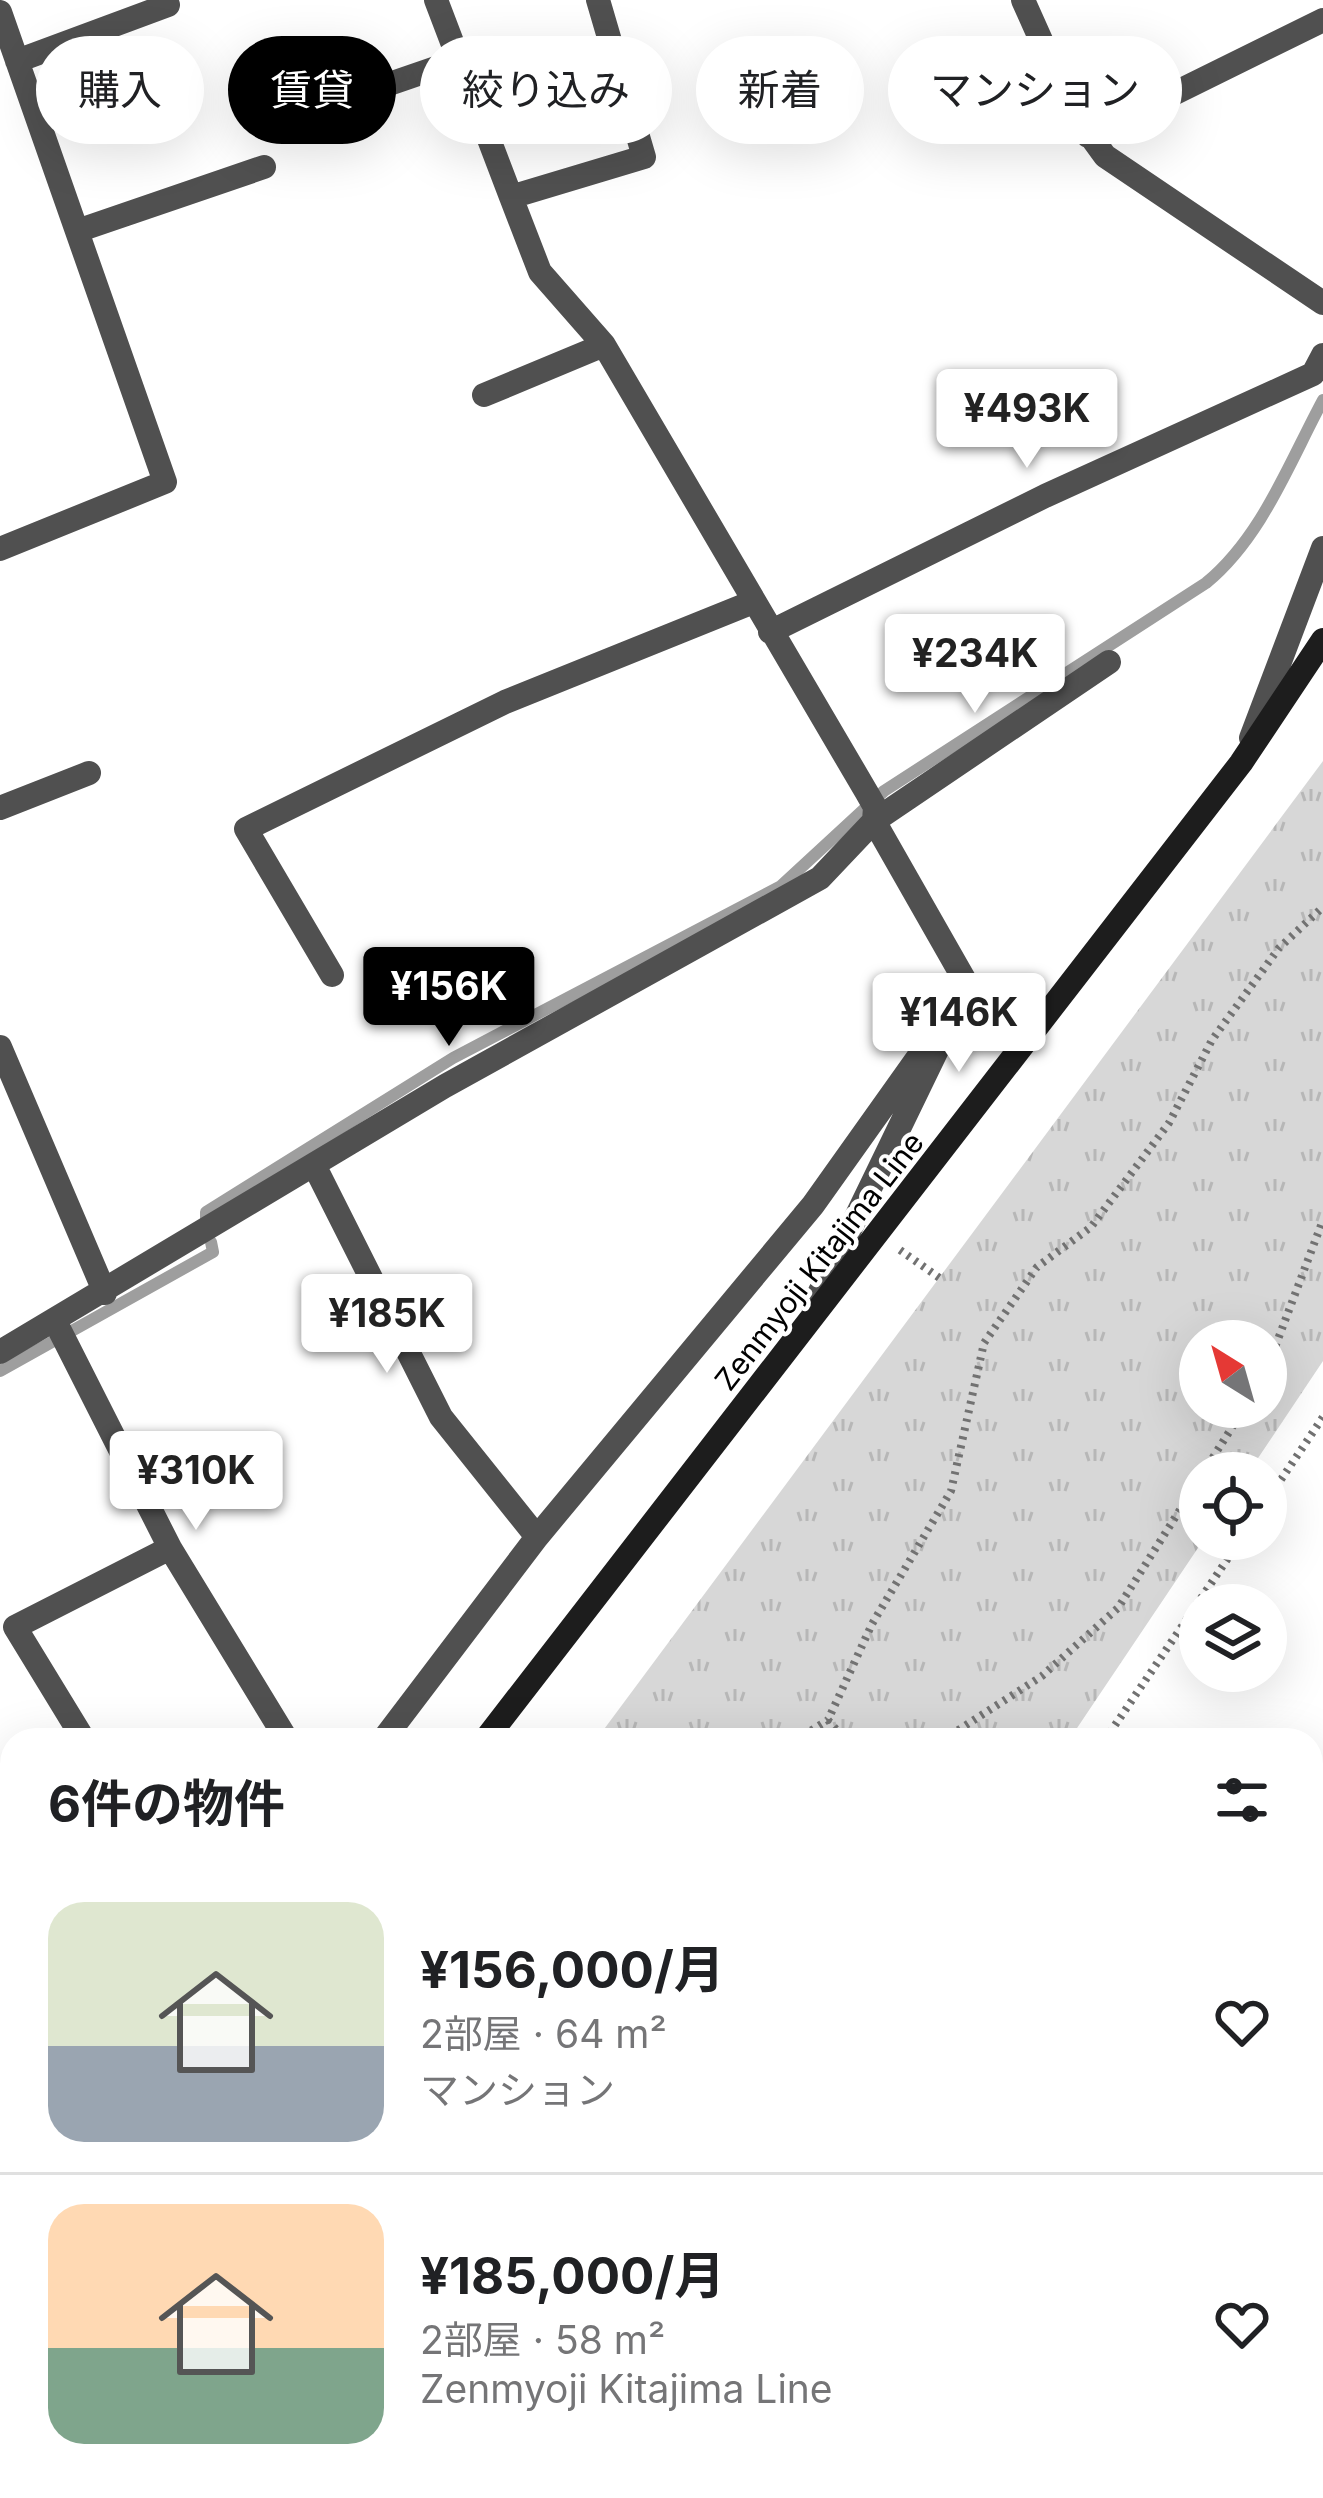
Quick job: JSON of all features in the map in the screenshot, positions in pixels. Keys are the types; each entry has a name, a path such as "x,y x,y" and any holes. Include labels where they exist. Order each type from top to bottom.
{"main road":[{"name":"Zenmyoji Kitajima Line","path":"493,1728 1241,763 1323,640"}],"street":[{"path":"436,0 448,36"},
{"path":"511,197 644,157 598,0"},
{"path":"1023,0 1040,36"},
{"path":"17,61 169,5"},
{"path":"0,12 165,482 0,549"},
{"path":"1182,90 1323,20"},
{"path":"490,144 540,272 604,345 872,807 968,986"},
{"path":"1095,144 1105,156 1323,303"},
{"path":"77,231 264,167"},
{"path":"484,395 604,345"},
{"path":"770,632 1045,496 1313,374 1323,355"},
{"path":"1241,763 1323,548"},
{"path":"332,975 246,829 505,702 753,602"},
{"path":"0,1352 60,1333 106,1293 445,1086 820,878 872,807 1109,662"},
{"path":"0,808 89,773"},
{"path":"800,1334 968,986"},
{"path":"392,1728 537,1537 813,1205 968,986"},
{"path":"0,1047 106,1293"},
{"path":"314,1166 441,1417 537,1537"},
{"path":"60,1333 170,1549 280,1728"},
{"path":"77,1728 14,1627 170,1549"}],"path":[{"path":"815,1728 828,1720 872,1624 951,1491 985,1343 1037,1267 1091,1227 1169,1123 1212,1040 1252,985 1279,948 1323,908"},
{"path":"1285,1320 1323,1220"},
{"path":"893,1246 941,1279"},
{"path":"1287,1471 1323,1417"},
{"path":"962,1728 1042,1676 1118,1608 1179,1512"},
{"path":"1113,1728 1227,1560"},
{"path":"828,1720 835,1728"}],"green space":[{"path":"1323,761 1323,1361 1287,1415 1287,1320 1179,1320 1179,1428 1278,1428 1262,1452 1179,1452 1179,1560 1190,1560 1077,1728 605,1728"}],"waterway":[{"path":"206,1220 206,1212 453,1058 781,886 884,791 1206,583 1259,521 1323,400"},
{"path":"0,1371 213,1252 211,1242"}]}
